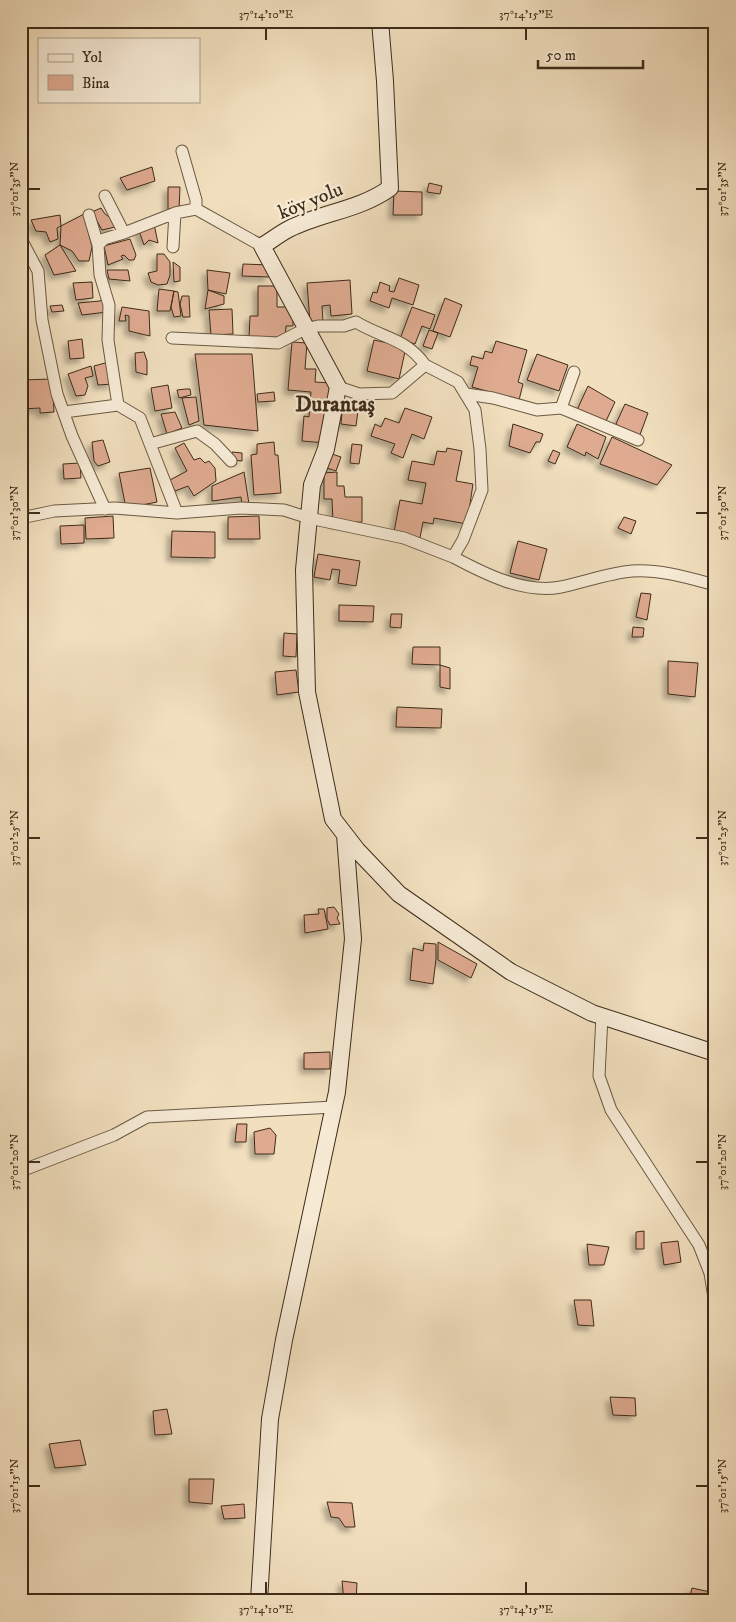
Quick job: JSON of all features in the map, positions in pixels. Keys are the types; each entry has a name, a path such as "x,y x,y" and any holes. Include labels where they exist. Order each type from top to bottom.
{"street":[{"name":"köy yolu","path":"262,246 289,228 337,213 382,194 390,188 380,21"},
{"path":"182,151 196,200 196,209"},
{"path":"105,196 124,233"},
{"path":"98,245 104,239 124,233 175,212 196,209 262,246 338,388 326,449 312,485 304,570 307,692 333,819 399,894 511,972 602,1016 715,1053"},
{"path":"173,247 175,212"},
{"path":"88,215 98,245 100,275 109,306 108,340 118,405"},
{"path":"21,239 38,271 42,320 57,394 72,436 105,509"},
{"path":"172,338 278,343 305,329 318,326 344,326 356,322 372,332 389,336 416,352 425,365 458,382 475,410 480,449 482,490 463,540 453,556"},
{"path":"338,388 358,394 392,393 425,365"},
{"path":"561,408 574,372"},
{"path":"466,394 493,398 537,410 561,408 638,440"},
{"path":"64,412 118,405 140,418 177,513"},
{"path":"150,444 197,431 216,444 231,461"},
{"path":"21,518 54,512 105,509 177,513 241,508 284,510 309,518 404,538 453,556 477,570 522,586 558,587 633,571 676,575 715,585"},
{"path":"259,1601 270,1419 286,1330 334,1107 354,939 346,835"},
{"path":"602,1016 599,1076 611,1110 699,1245 710,1273 715,1304"},
{"path":"21,1171 114,1135 147,1117 334,1107"}],"building":[{"path":"152,167 155,181 127,190 120,178"},
{"path":"429,183 442,186 440,194 427,192"},
{"path":"168,187 180,187 179,210 168,209"},
{"path":"394,191 422,192 422,215 393,215"},
{"path":"101,208 112,219 115,227 102,230 92,212"},
{"path":"84,214 92,247 89,261 79,261 72,251 60,245 61,226"},
{"path":"60,215 61,226 57,228 58,239 50,242 46,232 36,231 31,220"},
{"path":"154,224 158,243 149,240 144,245 138,228"},
{"path":"130,239 136,255 134,260 129,260 124,255 121,256 123,259 108,265 104,246"},
{"path":"60,245 76,271 54,275 45,255"},
{"path":"157,254 164,254 170,262 170,275 167,284 158,285 151,282 148,273 157,271"},
{"path":"173,262 180,267 180,281 174,282"},
{"path":"243,264 270,265 269,277 242,276"},
{"path":"107,270 128,270 130,281 109,279"},
{"path":"207,270 230,273 226,294 208,290"},
{"path":"399,278 419,285 413,305 392,298 389,308 370,301 373,292 377,293 380,282 390,286 389,291 394,292"},
{"path":"350,280 352,314 331,316 330,305 322,306 323,322 310,323 307,283"},
{"path":"92,282 93,298 76,300 73,283"},
{"path":"258,286 277,286 277,307 293,307 293,326 286,326 285,337 249,338 250,316 258,316"},
{"path":"159,289 174,291 170,311 157,311"},
{"path":"208,290 224,296 224,304 205,309"},
{"path":"174,291 178,292 181,316 174,317 171,307"},
{"path":"182,296 189,296 190,317 183,317 180,304"},
{"path":"103,298 107,312 82,315 78,303 100,301"},
{"path":"445,298 462,305 450,337 433,331"},
{"path":"62,305 64,311 52,312 50,306"},
{"path":"122,307 149,311 150,336 129,331 129,316 125,315 126,321 119,321"},
{"path":"412,307 435,315 430,329 422,326 415,344 400,339"},
{"path":"232,309 233,334 211,335 209,310"},
{"path":"429,330 438,333 432,349 423,346"},
{"path":"82,339 84,358 70,359 68,341"},
{"path":"374,340 406,347 399,379 367,371"},
{"path":"496,341 527,350 518,382 523,384 519,400 472,387 478,367 470,365 472,356 483,359 485,351 492,353"},
{"path":"292,342 307,343 305,369 316,369 315,382 331,383 326,443 302,441 304,416 309,417 311,392 288,390"},
{"path":"144,352 147,361 147,375 136,372 135,353"},
{"path":"195,354 252,354 258,431 204,425"},
{"path":"537,354 568,365 559,391 527,380"},
{"path":"109,362 113,384 98,385 94,366"},
{"path":"91,366 93,376 85,378 88,386 85,395 76,396 68,374"},
{"path":"52,379 54,412 40,413 40,408 21,409 21,380"},
{"path":"168,385 172,408 155,411 151,388"},
{"path":"588,386 615,402 606,421 577,410"},
{"path":"190,389 191,395 179,398 177,390"},
{"path":"274,392 275,401 258,402 257,394"},
{"path":"196,397 199,421 189,425 182,398"},
{"path":"343,401 359,403 356,426 341,424"},
{"path":"625,404 648,413 638,440 616,424"},
{"path":"405,408 432,417 424,439 412,434 403,458 391,453 395,444 371,436 375,424 381,427 385,418 399,423"},
{"path":"175,412 182,428 167,434 161,414"},
{"path":"513,424 543,434 540,442 536,442 530,453 509,446"},
{"path":"577,424 606,437 598,459 586,452 585,456 567,447"},
{"path":"612,437 672,465 657,485 600,464"},
{"path":"103,440 110,462 98,466 94,461 92,442"},
{"path":"274,442 275,455 278,455 281,493 254,495 251,455 257,454 257,444"},
{"path":"184,443 194,460 200,458 205,463 209,461 215,468 216,481 194,496 188,486 175,491 170,480 187,471 175,448"},
{"path":"352,444 362,445 359,464 350,463"},
{"path":"447,448 462,451 456,481 473,484 467,524 434,518 433,524 423,522 420,538 394,532 400,500 422,504 426,483 408,480 412,461 434,465 437,451 446,452"},
{"path":"553,450 560,453 555,464 548,461"},
{"path":"232,452 242,453 242,461 232,460"},
{"path":"329,453 341,457 336,471 324,467"},
{"path":"80,463 81,478 64,479 63,464"},
{"path":"150,468 157,502 126,508 119,473"},
{"path":"244,472 249,504 242,505 241,497 212,501 212,486"},
{"path":"337,472 337,486 344,486 345,497 362,497 362,522 333,523 332,499 324,499 324,473"},
{"path":"113,516 114,538 86,539 85,518"},
{"path":"259,516 260,539 228,539 228,517"},
{"path":"624,517 636,521 631,534 618,528"},
{"path":"84,525 84,543 61,544 60,526"},
{"path":"172,531 215,532 215,558 171,557"},
{"path":"518,541 547,549 539,580 510,573"},
{"path":"318,554 360,561 356,586 338,583 340,570 332,569 330,580 314,577"},
{"path":"641,593 651,594 647,620 636,617"},
{"path":"339,605 374,606 373,622 339,621"},
{"path":"391,614 402,614 401,628 390,627"},
{"path":"633,627 644,628 643,637 632,637"},
{"path":"284,633 297,634 296,657 283,656"},
{"path":"413,647 440,647 440,665 412,664"},
{"path":"668,661 698,663 695,697 668,694"},
{"path":"440,665 450,668 450,689 440,687"},
{"path":"296,670 299,692 277,695 275,672"},
{"path":"397,707 442,709 441,728 396,727"},
{"path":"334,907 339,914 337,918 340,924 330,925 327,919 327,908"},
{"path":"318,909 324,909 328,929 305,933 304,915 319,914"},
{"path":"438,942 477,964 471,978 438,960"},
{"path":"424,943 436,944 433,984 410,980 413,948 423,951"},
{"path":"330,1052 330,1069 304,1069 304,1053"},
{"path":"237,1124 247,1124 246,1142 235,1142"},
{"path":"270,1128 276,1135 274,1154 255,1154 254,1132"},
{"path":"644,1231 644,1249 636,1249 636,1232"},
{"path":"678,1241 681,1262 664,1265 661,1243"},
{"path":"587,1244 609,1247 604,1265 589,1265"},
{"path":"574,1300 591,1300 594,1326 578,1325"},
{"path":"610,1397 635,1398 636,1416 613,1415"},
{"path":"167,1409 172,1434 155,1435 153,1411"},
{"path":"80,1440 86,1465 55,1468 49,1444"},
{"path":"189,1479 214,1479 212,1504 189,1502"},
{"path":"327,1502 352,1503 355,1527 345,1527 339,1518 331,1517"},
{"path":"244,1504 245,1518 224,1519 221,1506"},
{"path":"342,1581 357,1583 356,1601 344,1601"},
{"path":"692,1588 715,1593 715,1601 689,1601"}],"district":[{"name":"Durantaş","path":"335,403"}]}
